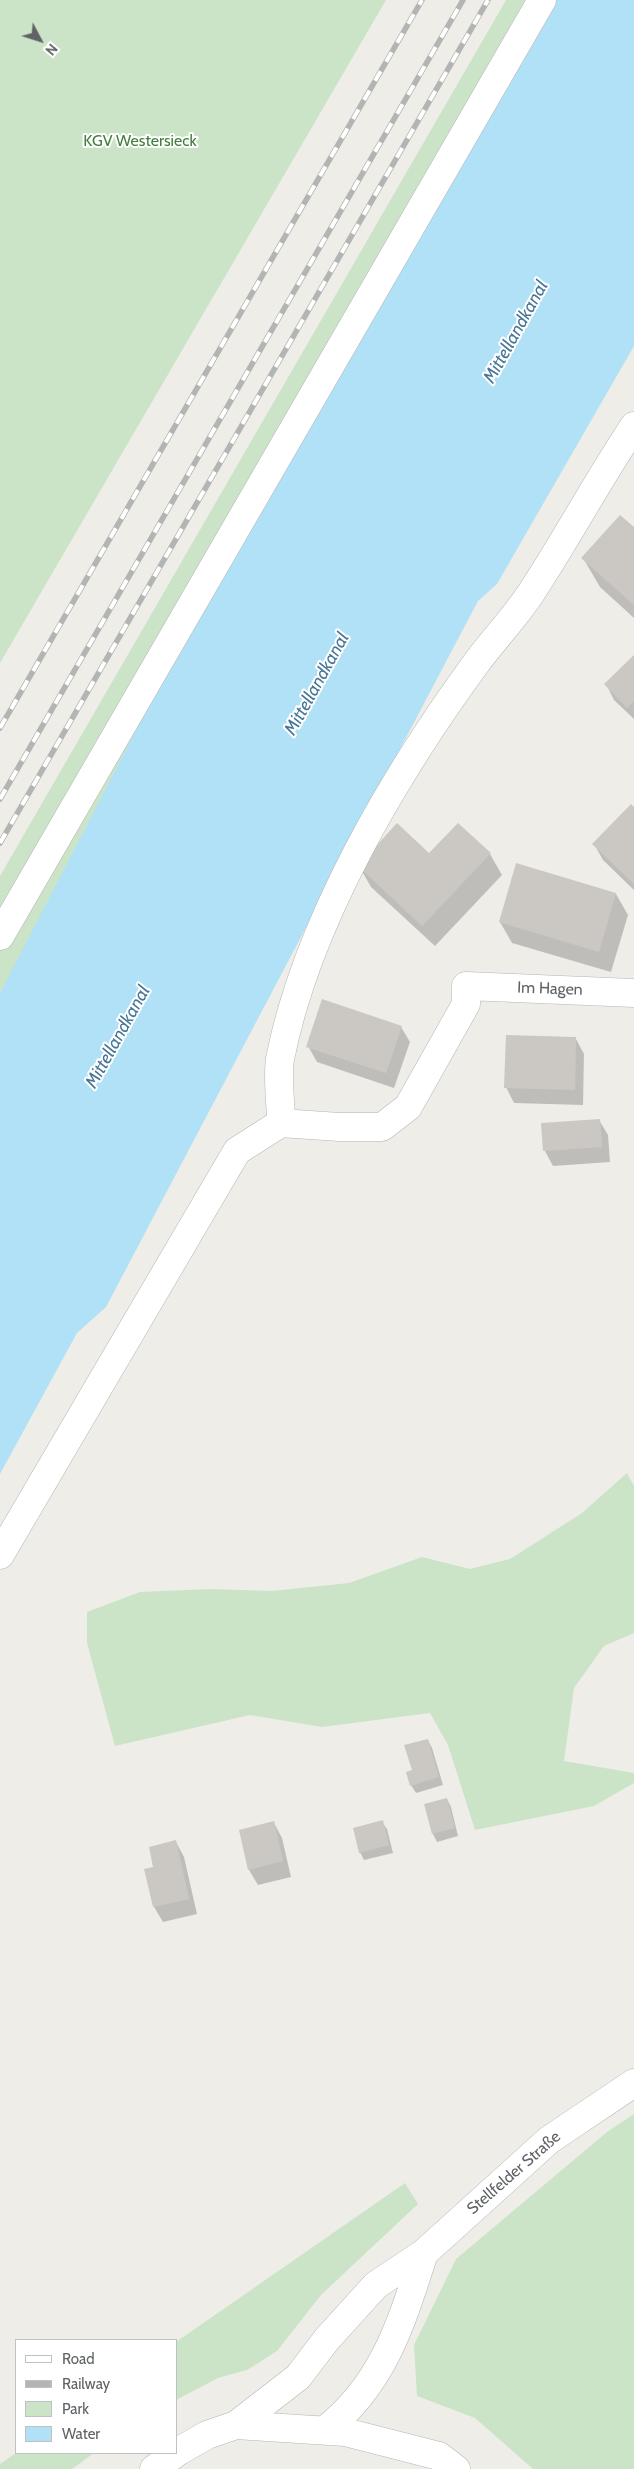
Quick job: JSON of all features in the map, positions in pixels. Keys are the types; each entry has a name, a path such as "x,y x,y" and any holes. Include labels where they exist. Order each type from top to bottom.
{"street":[{"path":"0,936 542,0"},
{"path":"0,1555 237,1151 281,1123 280,1061 295,1006 326,914 377,818 421,744 478,662 530,594 634,426"},
{"name":"Im Hagen","path":"281,1123 339,1128 382,1127 389,1122 408,1107 466,1004 466,986 634,993"},
{"name":"Stellfelder Straße","path":"236,2425 298,2377 327,2339 376,2285 424,2253 549,2140 634,2083"},
{"path":"325,2430 348,2412 376,2376 404,2313 424,2253"},
{"path":"178,2454 207,2435 236,2425 345,2432 439,2456 456,2469"},
{"path":"154,2469 177,2454"}],"green space":[{"name":"KGV Westersieck","path":"0,0 386,0 0,663"},
{"path":"506,0 556,0 0,993 0,876"},
{"path":"627,1473 634,1486 634,1633 604,1646 574,1688 564,1761 634,1773 634,1783 594,1806 475,1830 448,1745 430,1713 322,1727 250,1715 115,1746 87,1643 87,1612 140,1592 210,1589 272,1591 349,1583 422,1557 470,1569 510,1559 582,1513"},
{"path":"634,2114 634,2469 533,2469 475,2418 417,2396 414,2345 456,2259 607,2132"},
{"path":"405,2183 418,2204 321,2295 277,2351 247,2370 218,2378 178,2399 178,2341"},
{"path":"15,2454 93,2454 72,2469 0,2469 0,2464"}],"water":[{"name":"Mittellandkanal","path":"556,0 634,0 634,346 497,584 478,601 106,1307 77,1333 0,1474 0,993 200,607"}],"building":[{"path":"620,515 634,527 634,605 581,558"},
{"path":"634,655 634,701 627,708 604,684"},
{"path":"631,804 634,807 634,884 592,844"},
{"path":"397,823 429,853 458,823 491,853 422,926 358,866"},
{"path":"516,863 616,893 599,952 499,922"},
{"path":"322,999 402,1026 386,1073 306,1047"},
{"path":"506,1035 576,1037 575,1090 504,1088"},
{"path":"600,1119 602,1147 543,1151 541,1123"},
{"path":"428,1739 439,1777 410,1786 406,1772 412,1770 404,1745"},
{"path":"447,1798 455,1828 432,1834 424,1804"},
{"path":"383,1820 389,1845 359,1853 353,1828"},
{"path":"274,1821 283,1861 248,1870 239,1830"},
{"path":"176,1840 189,1899 153,1907 144,1869 153,1867 149,1847"}],"railway":[{"path":"0,728 422,0"},
{"path":"0,799 463,0"},
{"path":"0,843 488,0"}]}
